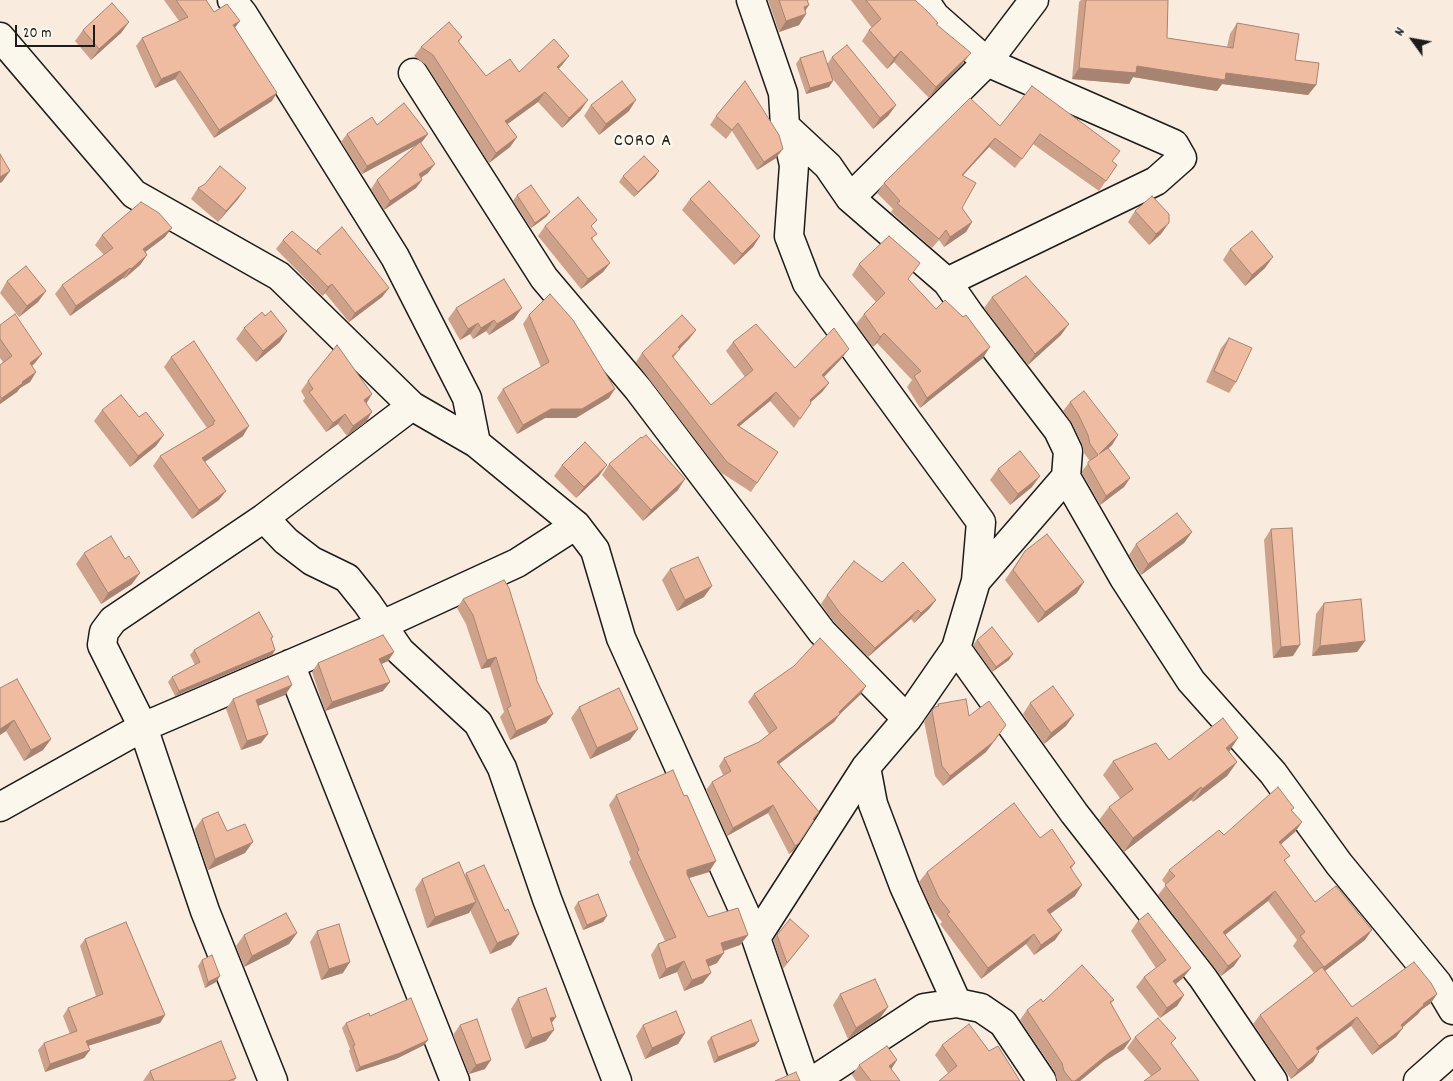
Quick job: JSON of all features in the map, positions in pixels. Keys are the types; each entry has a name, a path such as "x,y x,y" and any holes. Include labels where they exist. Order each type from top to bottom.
{"street":[{"path":"232,0 243,14 395,257 467,398 476,443"},
{"path":"752,0 783,93 785,126 794,165 789,236 807,283 981,522 976,581 956,648 907,719 866,767 756,938"},
{"path":"924,0 935,16 987,62 1174,144 1182,158 1156,181 947,282"},
{"path":"850,198 987,62 1034,0"},
{"path":"0,37 134,194 279,276 412,406 476,443 576,524 595,550 621,638 756,938 805,1081"},
{"path":"413,73 544,278 638,389 822,632 907,719"},
{"path":"785,126 828,166 850,198 947,282 1058,430 1068,451 1066,476 1124,578 1191,681 1273,773 1339,864 1437,983 1453,1010"},
{"path":"273,1081 205,911 143,727 102,645 104,632 113,620 264,518 412,406"},
{"path":"976,581 1066,476"},
{"path":"264,518 286,541 312,561 347,578 400,651 478,723 502,768 547,899 617,1081"},
{"path":"0,807 143,727 382,625 517,563 576,524"},
{"path":"956,648 1074,813 1204,978 1274,1081"},
{"path":"290,664 455,1081"},
{"path":"866,767 873,804 904,886 957,1002"},
{"path":"813,1081 924,1008 957,1002 981,1008 1003,1023 1042,1081"},
{"path":"1418,1081 1453,1050"}],"building":[{"path":"176,0 206,0 214,12 227,4 240,21 233,25 277,93 219,130 180,71 161,79 142,38 188,17"},
{"path":"779,0 807,0 809,5 804,7 806,14 786,21"},
{"path":"866,0 915,0 938,23 936,24 971,53 936,87 901,51 894,58 869,30 881,19"},
{"path":"1086,0 1168,0 1167,38 1233,48 1237,23 1299,34 1295,60 1319,63 1316,85 1226,73 1225,80 1137,66 1136,73 1079,68"},
{"path":"112,3 129,22 99,49 83,30"},
{"path":"449,22 462,37 458,41 486,76 510,59 519,72 554,39 569,56 557,67 588,100 569,118 545,92 505,121 517,137 496,153 433,55 421,47"},
{"path":"847,45 896,105 880,118 832,57"},
{"path":"823,51 833,81 810,88 800,58"},
{"path":"622,81 636,100 606,124 591,105"},
{"path":"745,81 779,135 783,149 764,162 738,123 732,130 716,116"},
{"path":"1032,86 1120,151 1112,161 1117,165 1106,181 1040,134 1022,159 995,138 962,175 976,183 962,208 972,222 950,237 946,230 939,239 897,203 900,201 884,183 970,98 1000,126"},
{"path":"404,103 428,134 367,166 347,134 372,117 377,125"},
{"path":"420,142 435,164 419,174 422,180 390,201 377,180"},
{"path":"0,154 10,171 0,177"},
{"path":"644,156 659,171 638,192 623,176"},
{"path":"220,166 246,188 226,211 198,188 205,184"},
{"path":"709,181 760,236 742,254 690,199"},
{"path":"531,185 550,212 535,223 517,195"},
{"path":"1152,196 1169,214 1169,223 1156,234 1135,211"},
{"path":"578,197 597,220 591,226 597,234 591,238 610,263 588,279 545,226"},
{"path":"141,202 159,213 172,228 143,249 147,255 131,269 76,306 62,285 113,248 102,235"},
{"path":"342,227 389,288 355,313 332,284 328,287 283,240 292,231 321,255 317,250"},
{"path":"1252,231 1273,257 1252,275 1230,249"},
{"path":"889,236 920,263 908,279 936,309 945,300 963,317 966,315 990,347 927,398 914,376 921,371 884,333 880,337 864,314 885,293 859,264"},
{"path":"26,266 46,291 27,306 7,281"},
{"path":"1026,276 1069,324 1035,354 992,297"},
{"path":"504,279 522,308 497,324 494,320 481,328 478,323 468,329 456,308"},
{"path":"550,294 573,320 615,389 582,409 551,409 523,425 503,389 549,362 529,315"},
{"path":"271,311 287,331 263,351 244,328 262,312 265,316"},
{"path":"15,314 42,354 30,363 36,372 2,398 0,396 0,365 12,356 0,339 0,325"},
{"path":"682,315 696,330 678,347 680,349 672,356 711,405 753,370 733,342 756,324 795,368 834,328 849,349 822,375 829,383 810,400 811,403 800,419 776,392 737,425 778,452 757,483 727,462 642,353"},
{"path":"1229,338 1252,348 1236,382 1214,371"},
{"path":"194,341 249,426 202,458 226,491 199,510 160,456 214,424 213,422 215,421 171,357"},
{"path":"337,345 372,394 364,400 372,412 353,426 345,414 333,423 309,392 313,389 308,381"},
{"path":"1084,391 1118,435 1099,454 1108,448 1130,478 1106,496 1088,464 1098,455 1090,444 1078,414 1070,402"},
{"path":"121,395 139,417 146,412 164,435 138,456 102,410"},
{"path":"646,435 685,479 651,510 609,464 641,437"},
{"path":"585,442 607,465 584,487 562,465"},
{"path":"1020,451 1040,476 1018,494 998,469"},
{"path":"1177,513 1192,532 1148,564 1136,544"},
{"path":"1292,528 1300,645 1281,647 1271,529"},
{"path":"1047,534 1084,582 1045,612 1013,570 1025,551"},
{"path":"111,536 125,559 129,556 140,573 108,593 84,553"},
{"path":"698,557 712,586 685,600 670,569"},
{"path":"854,561 882,582 903,562 936,600 921,613 918,610 875,648 840,613 827,595"},
{"path":"504,580 509,588 536,679 553,714 516,731 507,708 511,706 496,657 487,660 473,615 463,599"},
{"path":"1361,599 1365,641 1320,646 1324,603"},
{"path":"259,612 273,637 271,638 275,650 179,691 172,677 200,662 194,650"},
{"path":"992,627 1013,654 996,667 977,640"},
{"path":"383,635 394,652 379,659 390,682 332,702 318,663"},
{"path":"820,638 866,686 839,712 840,714 777,762 819,812 799,843 795,846 773,805 733,828 712,782 731,771 724,758 759,742 777,728 754,694 794,666"},
{"path":"288,676 292,685 256,700 268,734 247,741 233,699"},
{"path":"17,679 51,739 31,750 14,720 0,729 0,688"},
{"path":"1053,686 1074,715 1051,733 1030,703"},
{"path":"619,688 638,729 597,748 579,707"},
{"path":"966,699 969,716 989,701 1006,725 993,742 950,776 942,766 932,711 935,707 939,706 938,704"},
{"path":"1223,718 1238,738 1226,748 1237,762 1133,838 1109,807 1133,789 1113,761 1156,743 1169,760"},
{"path":"673,770 684,796 687,795 716,861 687,870 687,874 708,917 738,908 748,935 721,943 724,953 706,960 711,973 692,980 684,961 666,969 658,944 676,937 637,852 639,850 616,795"},
{"path":"1278,787 1294,808 1291,810 1302,822 1279,842 1290,856 1284,860 1315,902 1336,886 1372,930 1324,967 1300,936 1305,932 1275,891 1223,932 1241,956 1228,966 1165,885 1175,876 1169,870 1219,830 1224,835"},
{"path":"1014,803 1040,838 1052,829 1075,863 1070,867 1082,885 1047,910 1062,930 1041,945 1034,934 988,968 947,914 950,912 939,898 927,872"},
{"path":"218,812 227,831 245,824 253,842 215,859 202,819"},
{"path":"459,862 476,902 435,917 422,879"},
{"path":"484,865 505,911 508,909 519,934 497,943 466,873"},
{"path":"598,894 607,916 587,925 578,902"},
{"path":"286,913 297,933 252,956 244,935"},
{"path":"1148,913 1191,968 1173,981 1184,995 1167,1008 1144,977 1166,960 1138,921"},
{"path":"790,919 809,936 787,963 777,935"},
{"path":"126,922 165,1015 86,1041 90,1050 50,1064 44,1043 77,1031 68,1008 103,994 85,939"},
{"path":"339,924 350,962 329,969 317,931"},
{"path":"212,955 220,976 208,982 202,960"},
{"path":"1414,962 1431,983 1437,994 1423,1004 1401,1025 1403,1028 1379,1046 1357,1017 1316,1048 1319,1052 1298,1070 1260,1015 1322,967 1352,1007"},
{"path":"1082,965 1114,1000 1110,1002 1131,1039 1110,1052 1075,1081 1072,1081 1027,1010 1041,999 1043,1002"},
{"path":"875,979 888,1007 856,1028 840,994"},
{"path":"546,988 556,1017 550,1018 554,1030 532,1038 518,998"},
{"path":"411,998 428,1040 400,1053 360,1067 353,1046 355,1045 346,1023 369,1013 370,1016"},
{"path":"676,1011 685,1033 652,1048 643,1025"},
{"path":"1158,1018 1176,1038 1171,1043 1199,1081 1144,1081 1161,1069 1135,1037"},
{"path":"477,1019 491,1060 476,1065 460,1025"},
{"path":"751,1020 759,1041 718,1057 711,1037"},
{"path":"969,1024 989,1051 998,1046 1020,1081 939,1081 957,1066 942,1045"},
{"path":"221,1041 236,1078 228,1081 154,1081 150,1071"},
{"path":"887,1046 897,1060 889,1066 900,1081 871,1081 859,1065"},
{"path":"796,1072 800,1081 775,1081"}],"district":[{"name":"CORO A","path":"643,143"}]}
